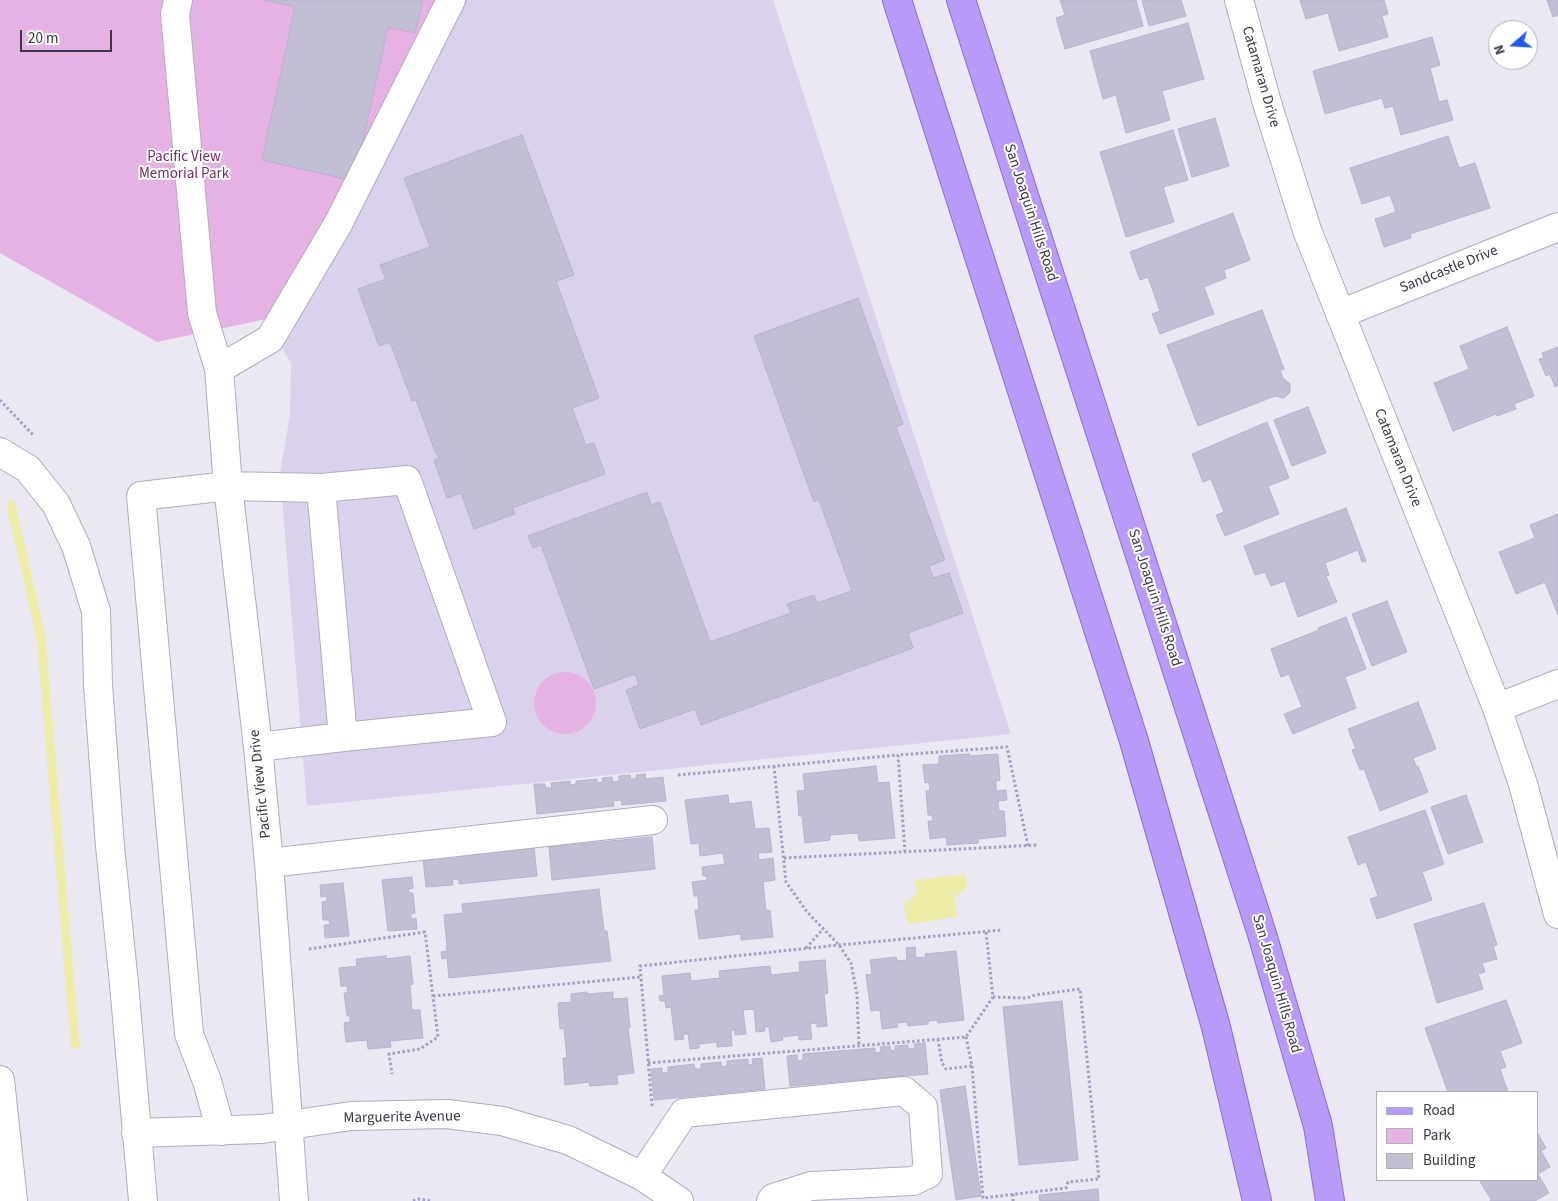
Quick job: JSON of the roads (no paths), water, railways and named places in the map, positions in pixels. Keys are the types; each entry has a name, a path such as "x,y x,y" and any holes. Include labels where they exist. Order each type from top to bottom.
{"main road":[{"path":"897,0 1134,741 1216,1027 1256,1201"},
{"name":"San Joaquin Hills Road","path":"961,0 1262,934 1318,1126 1330,1201"}],"street":[{"name":"Pacific View Drive","path":"178,0 175,14 202,314 219,369 228,486 258,747 269,863 294,1201"},
{"path":"219,369 270,339 338,224 450,0"},
{"name":"Catamaran Drive","path":"1239,0 1267,104 1307,230 1497,708 1523,784 1558,914"},
{"name":"Sandcastle Drive","path":"1340,314 1558,226"},
{"path":"0,452 28,469 56,504 76,546 96,611 98,685 110,846 143,1201"},
{"path":"220,1131 207,1081 189,1034 141,496 228,486 321,488 407,480 492,722 258,747"},
{"path":"321,488 343,737"},
{"path":"1497,708 1558,684"},
{"path":"269,863 653,820"},
{"path":"0,1080 13,1201"},
{"path":"642,1176 684,1114 904,1092 923,1107 928,1174 914,1181 811,1186 773,1198 771,1201"},
{"name":"Marguerite Avenue","path":"136,1134 262,1129 351,1116 447,1114 502,1121 568,1140 642,1176 679,1201"}],"waterway":[{"path":"11,505 41,638 75,1045"}],"park label":[{"name":"Pacific View Memorial Park","path":"184,166"}]}
